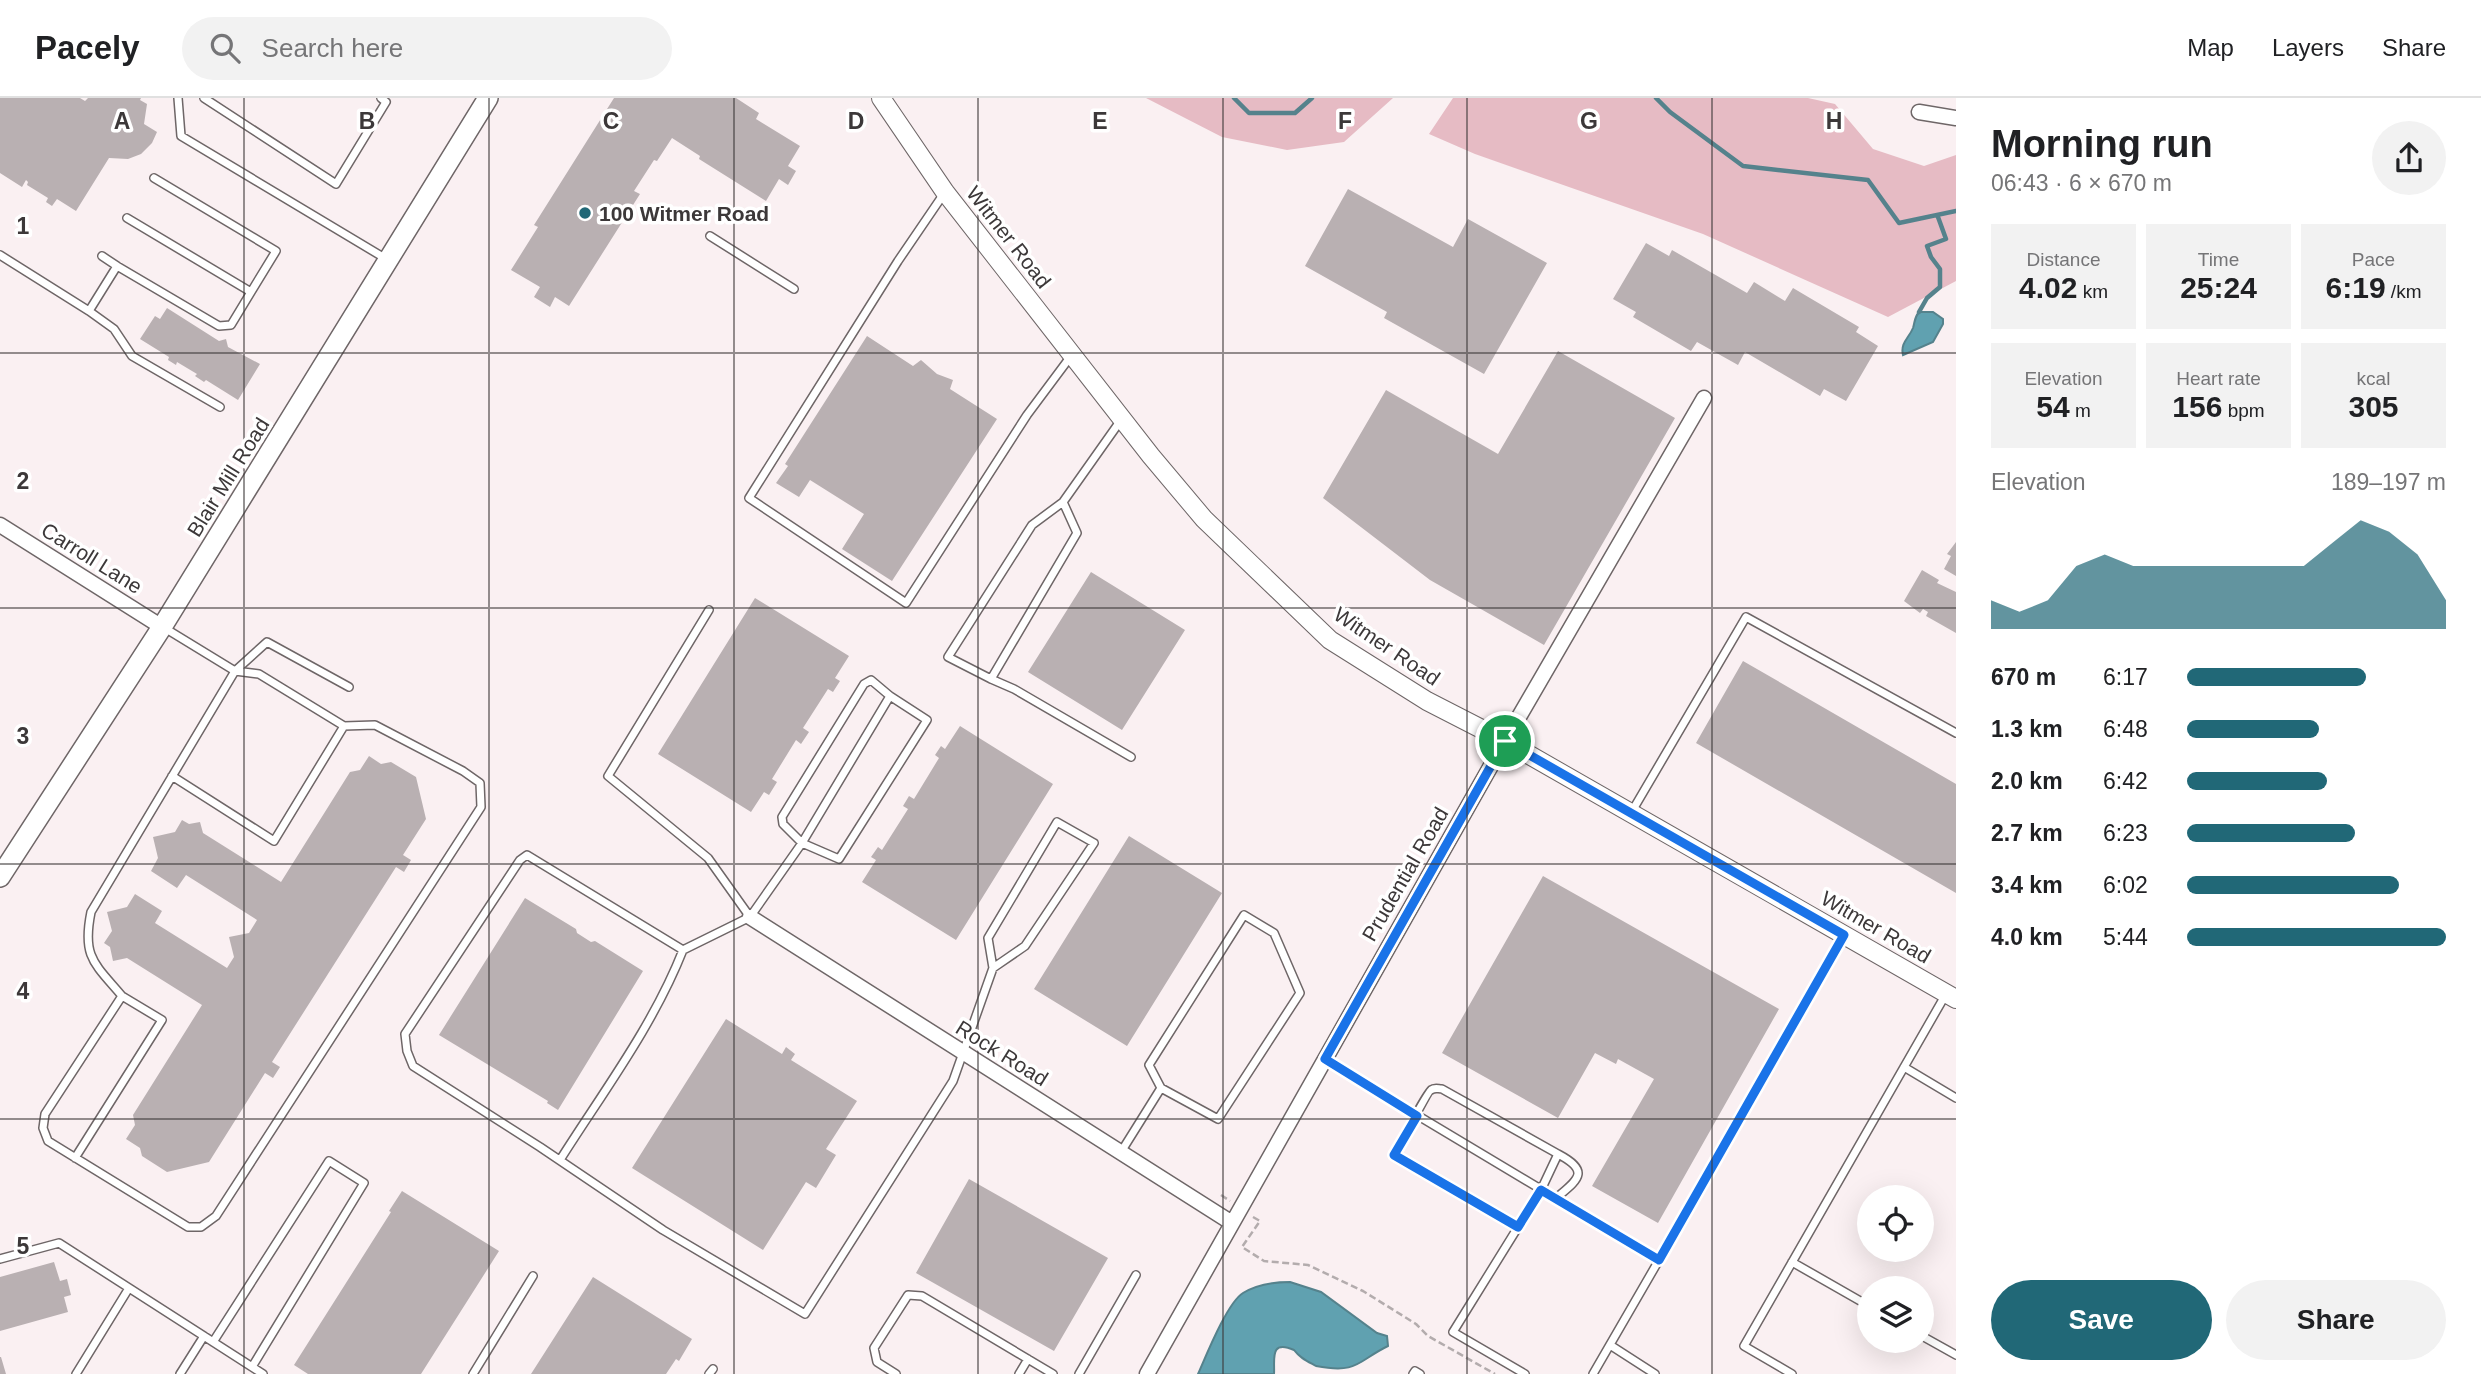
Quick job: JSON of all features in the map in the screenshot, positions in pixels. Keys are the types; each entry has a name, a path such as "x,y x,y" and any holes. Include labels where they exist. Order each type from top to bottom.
{"main road":[{"name":"Blair Mill Road","path":"0,877 162,627 488,98"}],"street":[{"name":"Witmer Road","path":"881,98 945,192 1122,419 1204,519 1331,640 1427,701 1505,741 1951,996"},
{"path":"1919,112 1956,118"},
{"name":"Prudential Road","path":"1147,1374 1505,741 1704,398"},
{"name":"Carroll Lane","path":"0,525 162,627"},
{"name":"Rock Road","path":"750,918 1232,1223"}],"lane":[{"path":"178,98 181,136 389,260"},
{"path":"204,98 336,184 386,102 380,98"},
{"path":"102,257 219,326 230,325 276,251 154,178"},
{"path":"945,192 891,272 750,498 906,603 1027,415 1072,355"},
{"path":"127,218 251,292"},
{"path":"710,236 794,289"},
{"path":"0,255 114,329 132,356 220,407"},
{"path":"89,311 117,266"},
{"path":"1122,419 1063,502 1032,525 948,657 1014,689 1131,757"},
{"path":"991,680 1077,533 1063,502"},
{"path":"709,610 608,776 708,858 750,918"},
{"path":"1631,813 1746,617 1956,733"},
{"path":"122,996 45,1114 43,1128 48,1141 75,1158 188,1227 201,1227 216,1216 481,807 480,783 463,771 375,725 344,726 259,674 235,671 162,627"},
{"path":"75,1158 162,1020 122,996 91,959 86,935 91,912 235,671 267,642 349,687"},
{"path":"871,680 927,720 839,859 802,843 783,824 782,817 864,684 871,680"},
{"path":"560,1160 653,1015 683,950 750,918 802,843 890,696"},
{"path":"172,776 274,841 344,726"},
{"path":"683,950 527,855 520,860 405,1034 407,1051 413,1066 663,1230 805,1314 953,1081 993,968 988,938 1057,822 1094,843 1025,946 993,968"},
{"path":"1244,915 1274,933 1300,993 1218,1119 1161,1088 1149,1065 1244,915"},
{"path":"1593,1374 1844,935"},
{"path":"1792,1374 1744,1346 1904,1067 1951,996"},
{"path":"1325,1059 1659,1260"},
{"path":"1904,1067 1956,1098"},
{"path":"1120,1152 1161,1088"},
{"path":"1518,1227 1394,1155 1428,1091 1442,1089 1573,1162 1578,1175 1573,1184 1555,1199"},
{"path":"1525,1374 1453,1332 1541,1190 1558,1154"},
{"path":"213,1342 329,1161 364,1183 252,1367"},
{"path":"0,1259 59,1243 263,1374"},
{"path":"1792,1262 1857,1299"},
{"path":"1079,1374 1136,1275"},
{"path":"473,1374 533,1276"},
{"path":"76,1374 129,1288"},
{"path":"896,1374 877,1362 874,1348 908,1294 922,1296 1053,1374"},
{"path":"180,1374 204,1336"},
{"path":"1934,1343 1956,1355"},
{"path":"1610,1345 1655,1374"},
{"path":"1019,1374 1028,1359"},
{"path":"1413,1374 1415,1371 1420,1374"}],"path":[{"path":"1260,1221 1242,1247 1264,1261 1308,1265 1363,1291 1416,1324 1428,1336 1495,1374"}],"shaded area":[{"path":"1146,98 1393,98 1344,142 1287,150 1222,137"},
{"path":"1453,98 1808,98 1835,104 1873,149 1924,166 1956,155 1956,281 1888,317 1703,234 1475,154 1429,134"}],"water":[{"path":"1919,312 1933,312 1943,319 1943,324 1933,342 1903,355 1904,344"},
{"path":"1290,1282 1321,1292 1377,1333 1387,1336 1388,1346 1350,1367 1316,1366 1294,1350 1280,1347 1274,1357 1274,1374 1198,1374 1230,1307 1243,1293 1272,1283"}],"building":[{"path":"0,98 80,98 85,101 88,98 141,98 140,100 147,104 144,124 157,132 152,143 141,154 128,159 109,158 76,211 57,199 52,206 46,202 48,198 27,185 26,180 22,187 0,173"},
{"name":"100 Witmer Road","path":"614,98 736,98 759,113 756,119 800,146 788,166 796,171 788,185 779,179 766,201 699,159 700,156 672,138 634,191 640,194 569,306 555,297 550,307 534,297 540,287 511,270 538,227 534,225"},
{"path":"1348,189 1453,247 1468,219 1547,263 1484,374 1384,318 1387,312 1305,266"},
{"path":"1646,243 1669,256 1672,250 1747,293 1754,282 1785,301 1793,288 1859,327 1856,332 1878,346 1846,401 1824,389 1820,396 1745,352 1738,365 1697,342 1691,351 1633,317 1636,312 1613,299"},
{"path":"167,308 219,341 226,339 228,347 260,364 238,400 206,380 204,382 195,376 197,374 177,362 176,365 168,360 169,357 140,339 155,316 160,319"},
{"path":"867,336 913,366 921,360 937,374 953,380 950,389 997,419 892,581 842,549 864,514 810,480 799,497 776,483 788,466 785,464"},
{"path":"1558,351 1675,418 1544,645 1430,580 1323,498 1386,390 1498,454"},
{"path":"1956,542 1956,576 1944,569 1951,556 1947,554"},
{"path":"1922,570 1939,580 1937,583 1956,592 1956,633 1926,616 1928,612 1923,609 1920,613 1904,601"},
{"path":"1091,572 1185,630 1122,730 1028,672"},
{"path":"755,598 849,656 835,678 840,681 833,692 828,689 803,728 809,732 801,744 796,740 772,779 777,782 769,795 764,792 751,812 658,754"},
{"path":"1743,661 1956,784 1956,893 1696,743"},
{"path":"960,726 1053,784 956,940 862,882 876,860 871,857 878,847 882,850 908,809 903,806 909,796 914,799 939,758 935,755 941,746 945,749"},
{"path":"369,756 381,764 391,762 416,777 426,819 403,855 411,860 404,872 396,867 272,1062 280,1067 273,1078 265,1073 209,1162 167,1172 142,1156 140,1148 126,1139 135,1125 133,1115 202,1005 127,958 113,961 110,947 104,943 112,931 107,912 127,907 135,894 162,911 155,923 227,968 234,957 229,937 249,933 257,920 186,875 177,888 151,871 158,858 153,837 175,832 182,820 189,824 200,822 203,833 281,882 350,772 360,770"},
{"path":"1129,836 1222,893 1127,1046 1034,989"},
{"path":"1543,876 1779,1009 1658,1223 1592,1186 1654,1079 1618,1059 1616,1064 1595,1053 1558,1118 1442,1053"},
{"path":"525,898 576,929 577,933 591,942 595,941 643,971 558,1110 547,1103 548,1101 439,1035"},
{"path":"726,1019 782,1054 786,1047 795,1054 791,1060 857,1101 826,1149 836,1155 816,1188 806,1182 763,1250 632,1168"},
{"path":"969,1179 1108,1258 1054,1351 916,1273"},
{"path":"402,1191 499,1251 421,1374 308,1374 294,1365"},
{"path":"54,1262 60,1281 67,1279 71,1295 64,1297 68,1312 0,1331 0,1277"},
{"path":"593,1277 692,1339 679,1361 676,1359 666,1374 531,1374"},
{"path":"1,1357 6,1374 0,1374"}],"waterway":[{"path":"1234,98 1249,113 1295,113 1312,98"},
{"path":"1656,98 1670,112 1743,166 1868,180 1899,223 1956,211"},
{"path":"1919,312 1927,298 1940,287 1940,269 1927,246 1946,239 1938,217"}],"place":[{"name":"100 Witmer Road","path":"585,213"}],"route":[{"path":"1505,741 1844,935 1659,1260 1541,1190 1518,1227 1394,1155 1417,1116 1325,1059 1505,741"}]}
